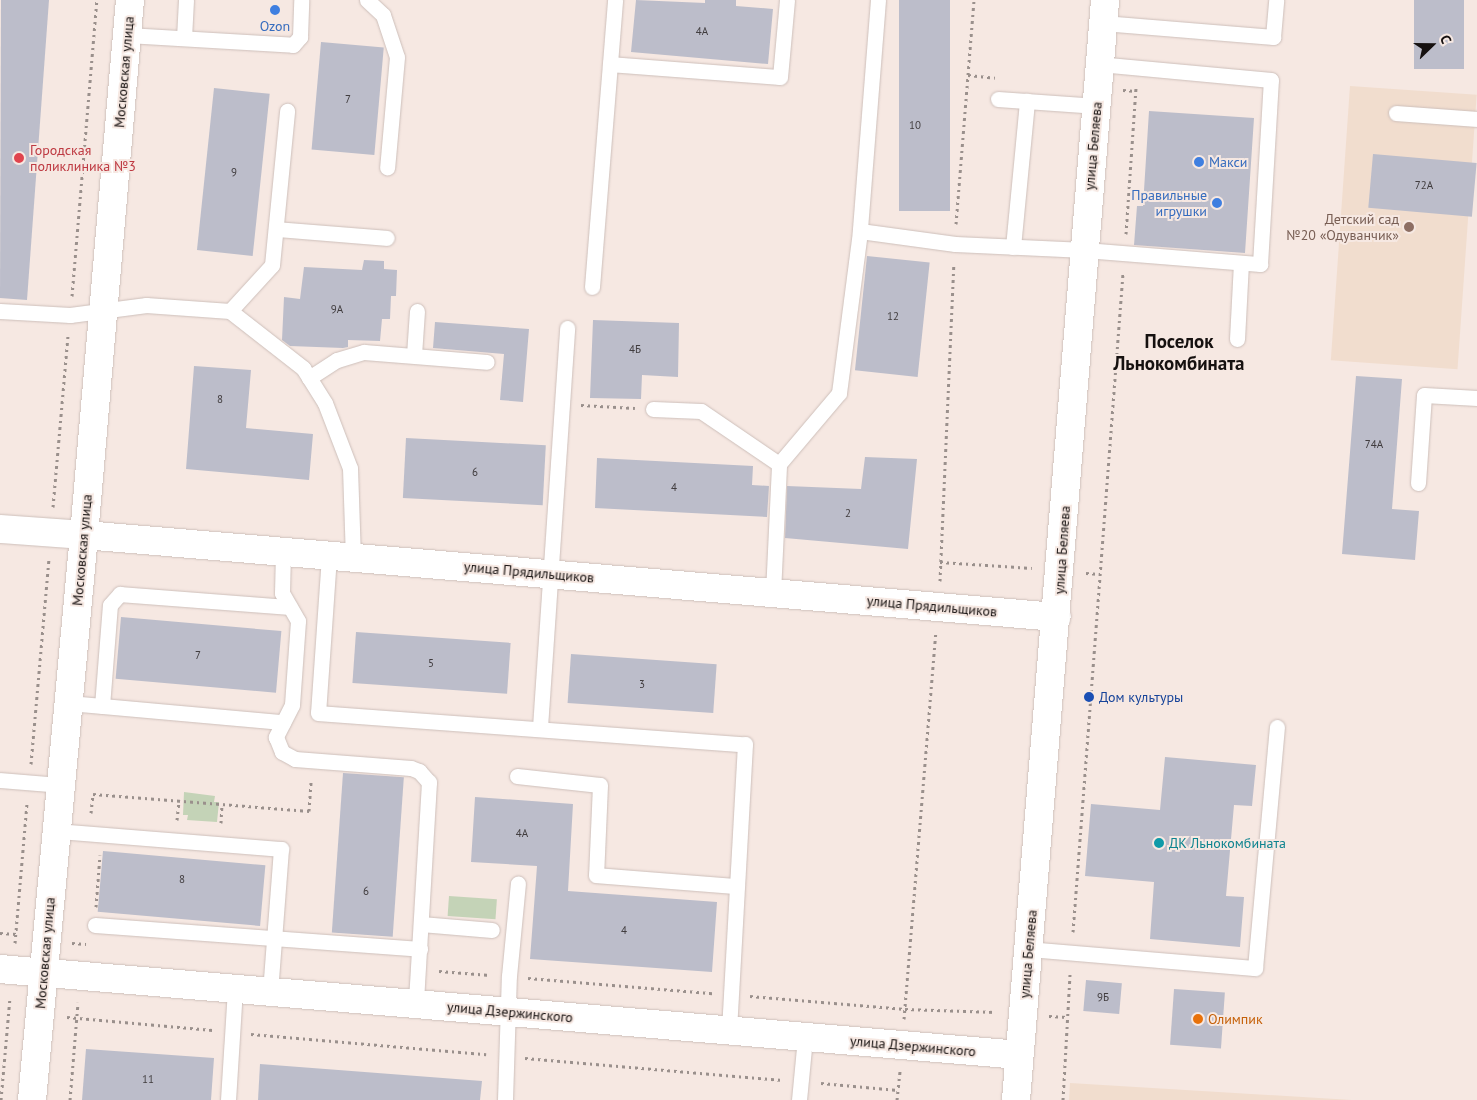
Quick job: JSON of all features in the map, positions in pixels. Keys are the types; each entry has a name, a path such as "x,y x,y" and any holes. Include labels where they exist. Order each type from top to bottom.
{"street":[{"name":"Московская улица","path":"32,1100 84,535 130,0"},
{"name":"улица Беляева","path":"1016,1100 1061,571 1104,12"},
{"name":"улица Прядильщиков","path":"0,529 1057,617"},
{"name":"улица Дзержинского","path":"0,969 1019,1055"}],"lane":[{"path":"184,38 186,0"},
{"path":"127,35 293,45 300,37 301,0"},
{"path":"367,0 382,15 397,57 387,168"},
{"path":"592,287 615,0"},
{"path":"610,64 780,77 787,0"},
{"path":"773,593 779,464 840,393 860,231 878,0"},
{"path":"1104,12 1273,37 1276,0"},
{"path":"860,231 955,244 1085,250 1260,264 1271,80 1100,64"},
{"path":"998,99 1097,106"},
{"path":"1014,247 1027,101"},
{"path":"230,311 272,265 287,111"},
{"path":"1396,113 1477,119"},
{"path":"276,228 387,238"},
{"path":"1237,339 1241,263"},
{"path":"0,311 70,315 103,309 146,305 230,311 303,368 325,403 350,468 341,557 318,712 540,727 745,744 729,1031"},
{"path":"414,355 417,312"},
{"path":"540,727 552,574 567,328"},
{"path":"310,378 337,360 364,352 486,362"},
{"path":"1418,483 1424,395 1477,398"},
{"path":"653,409 701,411 779,464"},
{"path":"283,552 282,593 298,621 292,705 276,737 282,752 295,759 411,768 419,771 429,782 416,1004"},
{"path":"102,706 110,605 115,597 126,594 290,607"},
{"path":"68,703 283,722"},
{"path":"1028,949 1256,968 1276,727"},
{"path":"517,776 600,785 596,875 737,886"},
{"path":"0,780 61,785"},
{"path":"57,831 281,849 270,991"},
{"path":"505,1100 509,976 518,883"},
{"path":"421,924 492,930"},
{"path":"95,925 420,949"},
{"path":"228,1100 235,988"},
{"path":"799,1100 805,1038"}],"path":[{"path":"897,1100 938,607 955,244 974,0"},
{"path":"1063,1100 1067,1017 1138,67"},
{"path":"563,403 653,409"},
{"path":"940,562 1100,574"},
{"path":"95,925 96,834 93,794 309,811 313,761"},
{"path":"178,800 177,824 186,824"},
{"path":"212,826 221,827 222,804"},
{"path":"70,1100 82,944"},
{"path":"509,976 904,1009 1023,1013 1067,1017"},
{"path":"9,1013 898,1090"}],"shaded area":[{"name":"Детский сад №20 «Одуванчик»","path":"1350,86 1477,95 1458,369 1331,360"},
{"path":"1070,1083 1352,1100 1069,1100"}],"green space":[{"path":"184,792 215,796 214,802 219,802 217,822 187,820 188,815 183,815"},
{"path":"449,896 497,899 495,919 448,916"}],"building":[{"name":"Городская поликлиника №3","path":"1,0 49,0 27,300 0,298"},
{"path":"636,0 705,3 705,0 736,0 736,6 773,9 768,64 631,52"},
{"path":"899,0 950,0 950,211 899,211"},
{"path":"1414,0 1464,0 1464,69 1414,69"},
{"path":"321,42 384,47 374,155 312,150"},
{"path":"214,88 270,94 253,256 197,250"},
{"name":"Макси","path":"1149,111 1254,118 1245,253 1134,245 1137,206 1143,206"},
{"path":"1373,154 1477,163 1472,217 1368,208"},
{"path":"867,256 930,263 918,377 855,370"},
{"path":"364,260 384,261 384,269 397,270 396,296 391,296 390,319 382,319 380,341 348,340 348,347 343,348 290,346 282,340 284,297 300,299 304,267 362,270"},
{"path":"593,320 679,323 678,377 642,375 641,399 590,398"},
{"path":"435,322 529,329 523,402 500,400 504,354 433,348"},
{"path":"194,366 251,370 246,428 313,434 309,480 186,469"},
{"path":"1356,376 1402,379 1392,509 1419,511 1415,560 1342,554"},
{"path":"406,438 546,445 543,505 403,498"},
{"path":"865,457 917,459 908,549 785,538 787,486 861,489"},
{"path":"597,458 753,466 752,485 769,486 767,517 595,508"},
{"path":"121,617 281,631 276,693 116,679"},
{"path":"356,632 511,643 507,694 352,683"},
{"path":"571,654 717,664 713,713 568,703"},
{"name":"ДК Льнокомбината","path":"1165,757 1256,765 1252,806 1234,805 1226,896 1244,897 1240,947 1150,939 1154,882 1085,876 1091,804 1160,810"},
{"path":"343,773 404,777 393,937 332,933"},
{"path":"475,797 573,804 568,891 717,902 712,972 530,959 537,866 471,862"},
{"path":"103,851 265,865 260,926 98,912"},
{"path":"1086,980 1122,983 1119,1014 1083,1011"},
{"name":"Олимпик","path":"1174,989 1225,993 1221,1048 1170,1045"},
{"path":"86,1049 214,1058 211,1100 82,1100"},
{"path":"260,1064 482,1081 480,1100 258,1100"}],"place":[{"name":"Ozon","path":"275,10"},
{"name":"Городская поликлиника №3","path":"19,158"},
{"name":"Макси","path":"1199,162"},
{"name":"Правильные игрушки","path":"1217,203"},
{"name":"Детский сад №20 «Одуванчик»","path":"1409,227"},
{"name":"Дом культуры","path":"1089,697"},
{"name":"ДК Льнокомбината","path":"1159,843"},
{"name":"Олимпик","path":"1198,1019"}],"district":[{"name":"Поселок Льнокомбината","path":"1179,353"}]}
